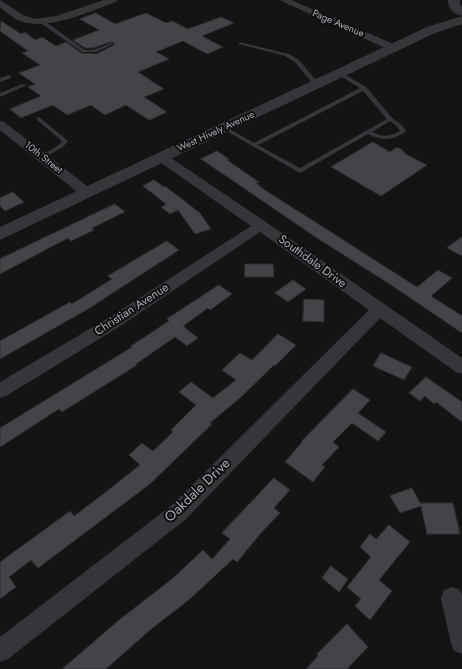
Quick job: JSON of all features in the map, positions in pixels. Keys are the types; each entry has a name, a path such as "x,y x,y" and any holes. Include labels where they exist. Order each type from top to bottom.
{"street":[{"path":"0,4 26,20 41,21 54,20 113,0"},
{"name":"Page Avenue","path":"283,0 394,48"},
{"path":"431,30 433,25 448,15 455,4"},
{"path":"431,30 462,20"},
{"name":"West Hively Avenue","path":"0,234 431,30"},
{"name":"10th Street","path":"0,124 86,192"},
{"name":"Southdale Drive","path":"161,157 261,225 379,310 462,367"},
{"name":"Christian Avenue","path":"0,391 116,321 261,225"},
{"name":"Oakdale Drive","path":"0,651 179,512 379,310"},
{"path":"452,598 462,643"}],"lane":[{"path":"41,21 84,51 94,51 111,44"},
{"path":"242,43 287,55 297,61 316,84"},
{"path":"339,73 364,88 390,119 400,126 403,131 394,138 384,139 367,132"},
{"path":"0,80 9,77"},
{"path":"0,95 24,85"},
{"path":"254,145 364,88"},
{"path":"224,128 300,171 390,119"},
{"path":"39,120 65,141 61,146 42,157"}],"building":[{"path":"96,13 115,24 146,13 166,23 172,21 188,29 221,17 234,23 202,36 223,47 207,54 183,41 156,52 169,59 138,72 164,89 144,97 167,112 149,120 126,105 105,115 91,105 67,115 53,105 21,118 10,109 41,96 28,87 35,84 19,73 40,65 22,53 28,51 0,31 1,21 21,34 25,32 35,40 42,37 56,46 66,42 81,53 96,54 114,45 114,43 110,42 93,48 85,48 73,40 99,30 80,19"},
{"path":"373,142 390,152 395,148 400,148 407,155 427,165 381,196 331,167"},
{"path":"217,151 229,159 227,160 259,182 256,183 265,190 417,287 438,270 452,278 431,296 462,316 462,333 388,283 317,238 201,159"},
{"path":"154,180 164,187 165,186 200,213 211,229 195,234 178,210 170,214 161,207 166,204 143,186"},
{"path":"13,192 24,202 5,211 0,206 0,198"},
{"path":"115,204 125,212 92,228 94,230 71,241 68,238 0,274 0,259"},
{"path":"462,237 462,256 447,248"},
{"path":"167,241 179,250 88,309 0,359 0,341 70,302 72,304 112,279 108,276"},
{"path":"245,264 273,264 274,277 245,277"},
{"path":"293,280 306,289 288,302 275,293"},
{"path":"219,285 232,294 210,310 208,308 183,326 198,338 187,346 175,337 136,364 137,365 62,412 59,409 0,447 0,428 132,347 131,346 169,321 167,319"},
{"path":"304,299 324,300 324,322 303,321"},
{"path":"278,334 296,345 240,398 210,423 212,424 150,484 38,568 31,560 9,577 16,587 0,599 0,562 70,511 74,516 140,465 129,455 142,443 153,451 173,432 171,430 196,405 179,392 191,382 213,398 236,380 222,370 240,353 252,360"},
{"path":"381,353 412,367 404,380 373,366"},
{"path":"426,377 462,402 462,422 436,402 434,404 425,396 420,401 409,393"},
{"path":"353,389 370,400 358,413 386,432 378,441 352,423 333,442 339,447 322,465 325,467 313,482 285,462 302,441"},
{"path":"274,478 290,490 274,508 280,513 237,562 233,559 190,599 150,630 106,669 62,669 119,620 172,579 203,550 212,559 230,539 222,533"},
{"path":"412,488 421,504 453,503 460,534 427,534 421,506 400,513 390,496"},
{"path":"389,525 410,542 379,580 392,591 370,620 355,606 361,599 347,587 371,557 360,547 370,534 376,539"},
{"path":"331,566 348,579 339,592 322,578"},
{"path":"347,624 368,647 347,669 306,669 318,656 317,654"}]}
